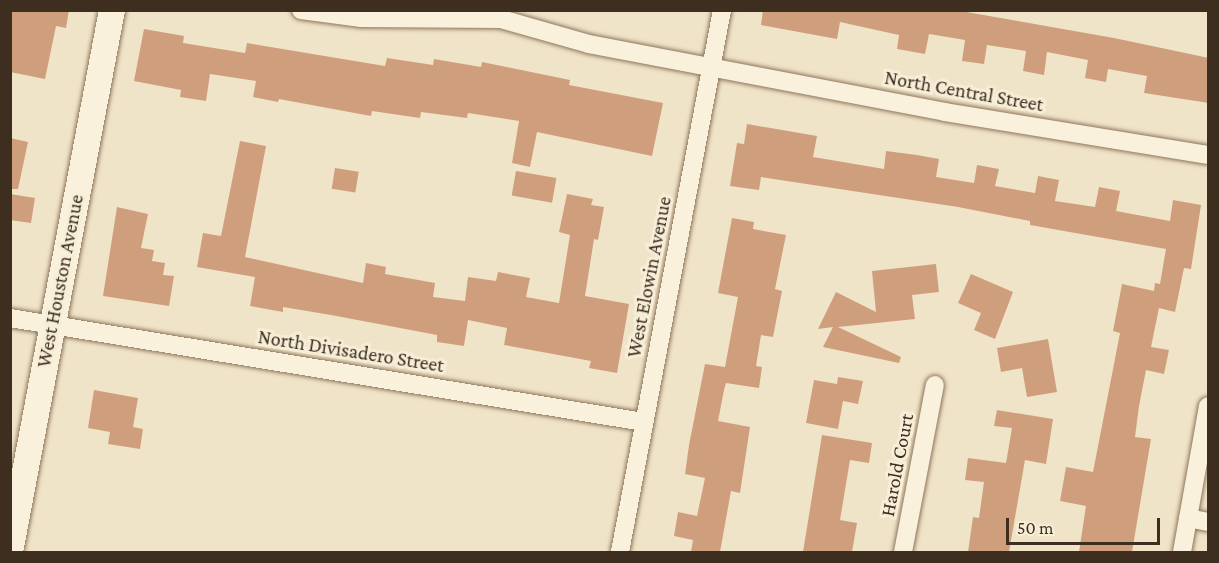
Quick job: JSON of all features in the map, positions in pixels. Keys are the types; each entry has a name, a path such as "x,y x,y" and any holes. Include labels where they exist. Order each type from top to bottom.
{"main road":[{"name":"West Houston Avenue","path":"10,552 112,10"}],"street":[{"name":"North Central Street","path":"301,10 361,18 501,20 589,44 945,112 1209,155"},
{"name":"West Elowin Avenue","path":"620,552 722,10"},
{"name":"North Divisadero Street","path":"10,318 644,422"},
{"name":"Harold Court","path":"903,552 935,386"},
{"path":"1182,552 1209,406"},
{"path":"1188,518 1209,522"}],"building":[{"path":"10,10 69,10 66,28 56,26 45,79 10,72"},
{"path":"763,10 955,10 1114,38 1209,58 1209,103 1144,93 1147,76 1108,69 1106,82 1085,78 1088,60 1047,52 1044,75 1023,71 1026,51 987,45 984,64 962,61 965,40 929,34 925,54 897,49 899,35 840,22 837,39 761,25"},
{"path":"144,29 184,36 183,43 245,53 247,43 385,66 387,58 433,65 434,59 481,67 482,62 570,80 569,85 663,103 652,156 537,132 530,167 512,163 519,121 468,113 467,118 421,112 420,118 372,111 371,116 279,99 278,102 253,97 256,81 210,74 206,101 180,97 181,90 134,81"},
{"path":"747,124 817,136 813,157 884,169 886,151 917,155 939,159 936,177 974,183 977,165 999,169 995,186 1035,193 1038,176 1059,180 1055,201 1095,207 1099,187 1120,191 1116,211 1170,221 1173,200 1201,205 1191,269 1184,268 1175,312 1159,308 1151,347 1169,350 1164,374 1146,370 1135,437 1151,439 1132,552 1079,552 1086,506 1060,501 1066,467 1093,472 1120,333 1113,331 1122,284 1154,291 1155,283 1160,284 1166,249 1030,225 1030,221 958,207 761,177 759,190 730,186 737,143 744,144"},
{"path":"10,138 28,142 18,189 10,189"},
{"path":"240,141 266,146 245,257 363,283 366,263 386,267 385,274 435,283 433,297 465,301 468,277 496,281 498,272 530,278 526,297 559,303 570,235 559,232 567,194 593,199 591,205 604,207 598,240 594,239 585,296 629,304 617,373 589,368 591,361 504,345 507,328 468,320 464,346 437,342 437,335 331,315 283,307 283,312 250,306 255,277 197,267 203,233 221,236"},
{"path":"335,168 359,172 355,192 332,189"},
{"path":"516,171 556,178 552,203 512,196"},
{"path":"10,194 35,198 31,223 10,220"},
{"path":"117,207 148,214 141,248 154,250 152,261 165,263 163,275 174,276 169,306 103,296"},
{"path":"732,218 754,222 753,229 786,235 775,289 782,291 773,337 761,335 756,366 762,367 759,388 726,383 724,390 718,421 750,427 740,493 731,491 720,552 691,552 693,540 674,536 678,512 697,516 705,478 685,474 705,364 725,367 738,297 718,293"},
{"path":"936,264 939,292 912,295 915,319 838,327 901,357 899,363 823,347 833,327 818,329 836,292 876,312 872,271"},
{"path":"971,274 1013,292 995,339 974,330 981,313 958,303"},
{"path":"1048,339 1057,392 1027,397 1022,368 1001,372 997,348"},
{"path":"838,377 863,381 858,404 843,401 838,429 806,423 814,380 837,384"},
{"path":"94,390 138,398 133,427 143,429 140,449 108,444 110,432 88,428"},
{"path":"997,410 1053,419 1046,464 1025,460 1009,552 968,552 973,517 979,518 984,482 965,480 968,458 1006,463 1012,428 994,426"},
{"path":"822,435 872,443 869,463 850,460 840,520 857,523 852,552 803,552"}]}
